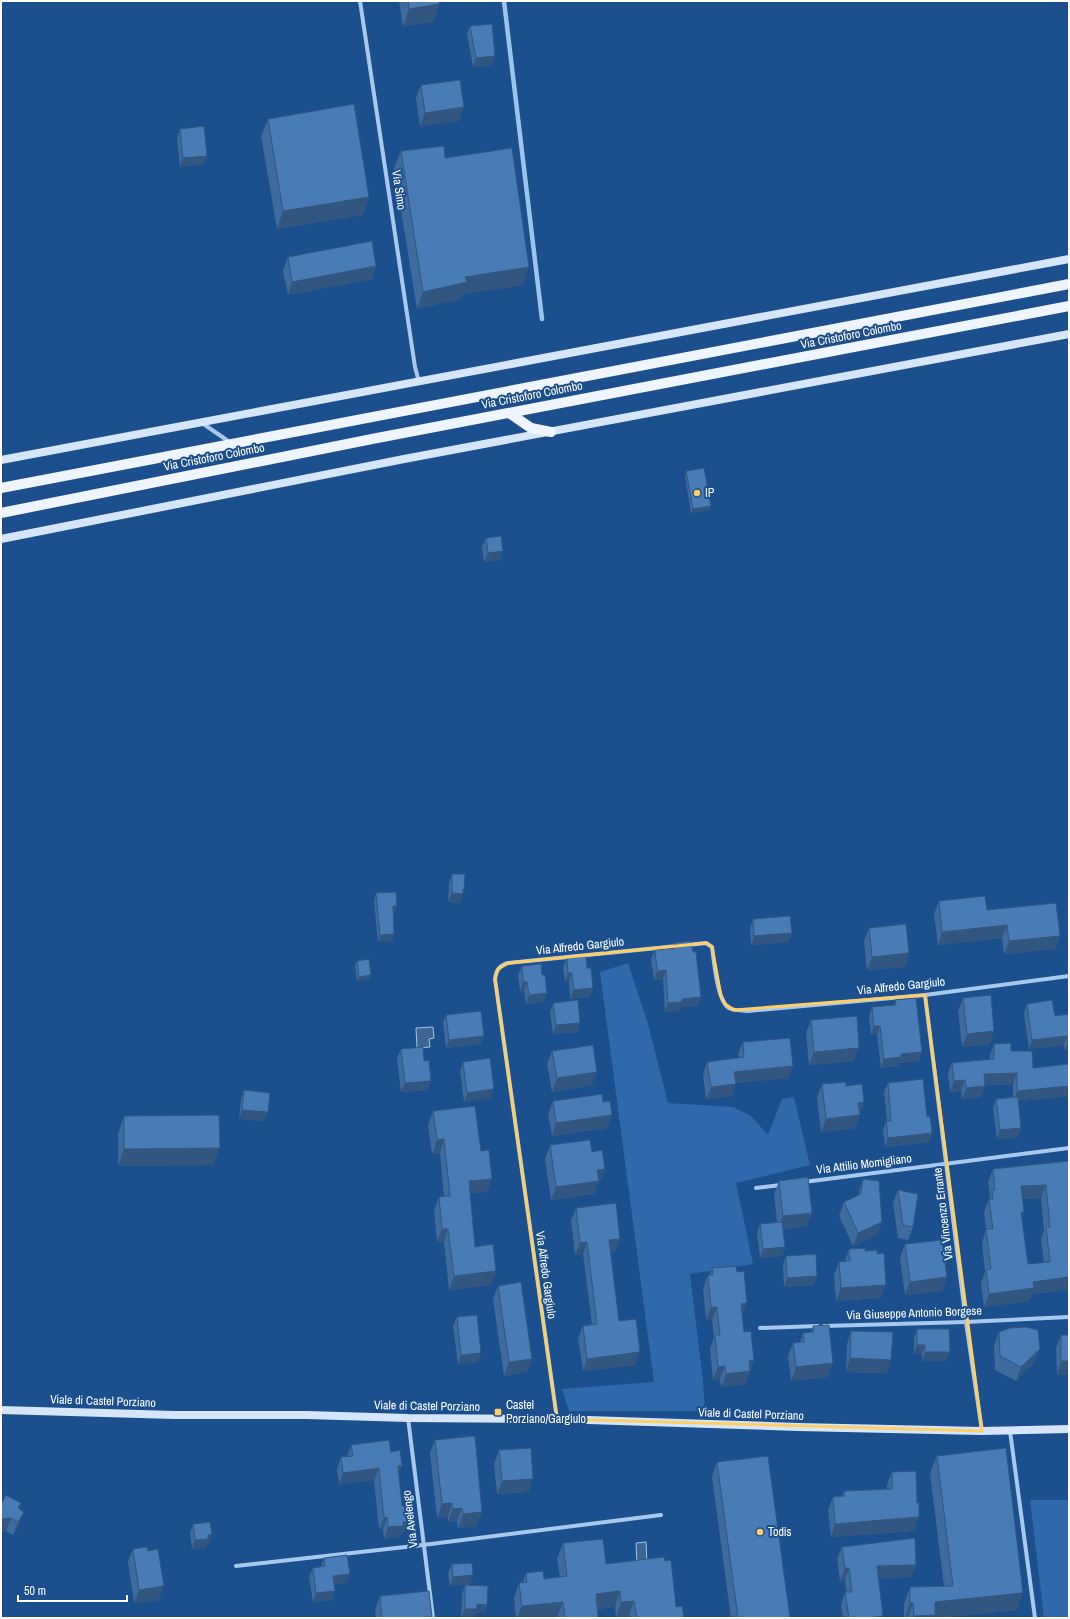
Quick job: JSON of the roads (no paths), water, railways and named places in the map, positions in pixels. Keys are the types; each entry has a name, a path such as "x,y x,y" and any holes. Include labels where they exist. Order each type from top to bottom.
{"main road":[{"name":"Via Cristoforo Colombo","path":"1,488 1069,284"},
{"name":"Via Cristoforo Colombo","path":"1,513 509,413 1069,306"},
{"path":"509,413 531,428 551,432"}],"street":[{"name":"Via Simo","path":"360,1 415,367 419,382"},
{"path":"1,460 1069,259"},
{"path":"1,539 396,461 1069,334"},
{"path":"202,423 231,443"},
{"name":"Via Alfredo Gargiulo","path":"557,1419 495,979 498,968 508,963 706,943 712,947 721,996 725,1004 734,1010 748,1011 924,995 1069,976"},
{"name":"Via Vincenzo Errante","path":"924,995 947,1164 966,1322 982,1431"},
{"name":"Via Attilio Momigliano","path":"802,1182 1069,1148"},
{"path":"756,1188 787,1184"},
{"name":"Via Giuseppe Antonio Borgese","path":"760,1328 966,1322 1069,1317"},
{"name":"Viale di Castel Porziano","path":"1,1410 174,1415 307,1415 408,1418 557,1419 790,1427 982,1431 1069,1429"},
{"name":"Via Avelengo","path":"408,1418 433,1618"},
{"path":"1010,1430 1035,1618"},
{"path":"236,1566 423,1546 661,1515"}],"waterway":[{"path":"504,1 542,319"}],"place":[{"name":"IP","path":"697,493"},
{"name":"Castel Porziano/Gargiulo","path":"498,1412"},
{"name":"Todis","path":"760,1532"}]}
